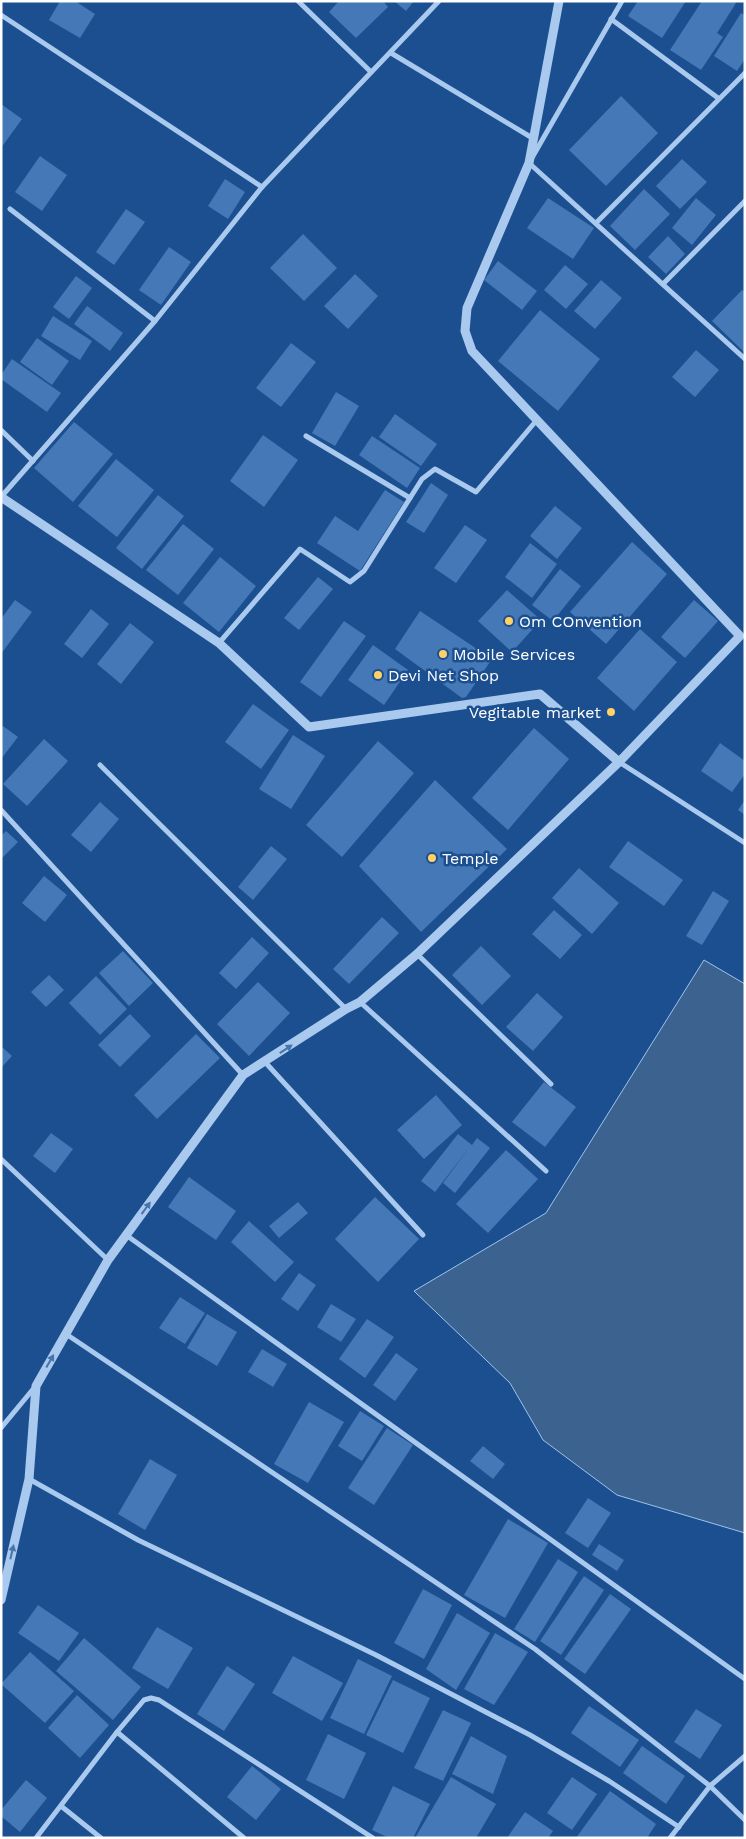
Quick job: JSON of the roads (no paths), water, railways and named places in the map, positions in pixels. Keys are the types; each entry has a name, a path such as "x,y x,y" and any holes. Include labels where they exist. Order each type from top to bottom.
{"street":[{"path":"298,1 371,72"},
{"path":"440,1 262,187 155,321 1,497 219,644 309,727 540,694 619,762 745,843"},
{"path":"529,163 535,139 559,1"},
{"path":"1,1428 36,1386 108,1260 243,1075 360,1002 417,954 619,762 742,636 536,421 472,351 465,331 466,308 529,163 622,1"},
{"path":"1,15 262,187"},
{"path":"611,19 718,98"},
{"path":"391,52 535,139"},
{"path":"596,223 718,98 745,73"},
{"path":"529,163 745,358"},
{"path":"663,284 745,202"},
{"path":"10,209 155,321"},
{"path":"219,644 300,549 350,582 364,571 422,479 435,469 476,492 536,421"},
{"path":"1,430 33,461"},
{"path":"306,436 410,498"},
{"path":"100,765 346,1009"},
{"path":"1,810 243,1075"},
{"path":"417,954 551,1084"},
{"path":"360,1002 546,1171"},
{"path":"265,1062 423,1235"},
{"path":"1,1159 108,1260"},
{"path":"126,1235 745,1679"},
{"path":"66,1334 535,1649 710,1786 745,1820"},
{"path":"1,1600 29,1479 36,1386"},
{"path":"29,1479 138,1540 376,1655 530,1735 625,1791 679,1827"},
{"path":"36,1838 117,1732 144,1700 151,1698 159,1700 373,1838"},
{"path":"117,1732 244,1838"},
{"path":"670,1838 710,1786 745,1756"},
{"path":"61,1806 101,1838"}],"water":[{"path":"704,960 745,984 745,1533 617,1495 543,1440 510,1383 414,1291 546,1213"}],"place":[{"name":"Om COnvention","path":"509,621"},
{"name":"Mobile Services","path":"443,654"},
{"name":"Devi Net Shop","path":"378,675"},
{"name":"Vegitable market","path":"611,712"},
{"name":"Temple","path":"432,858"}]}
